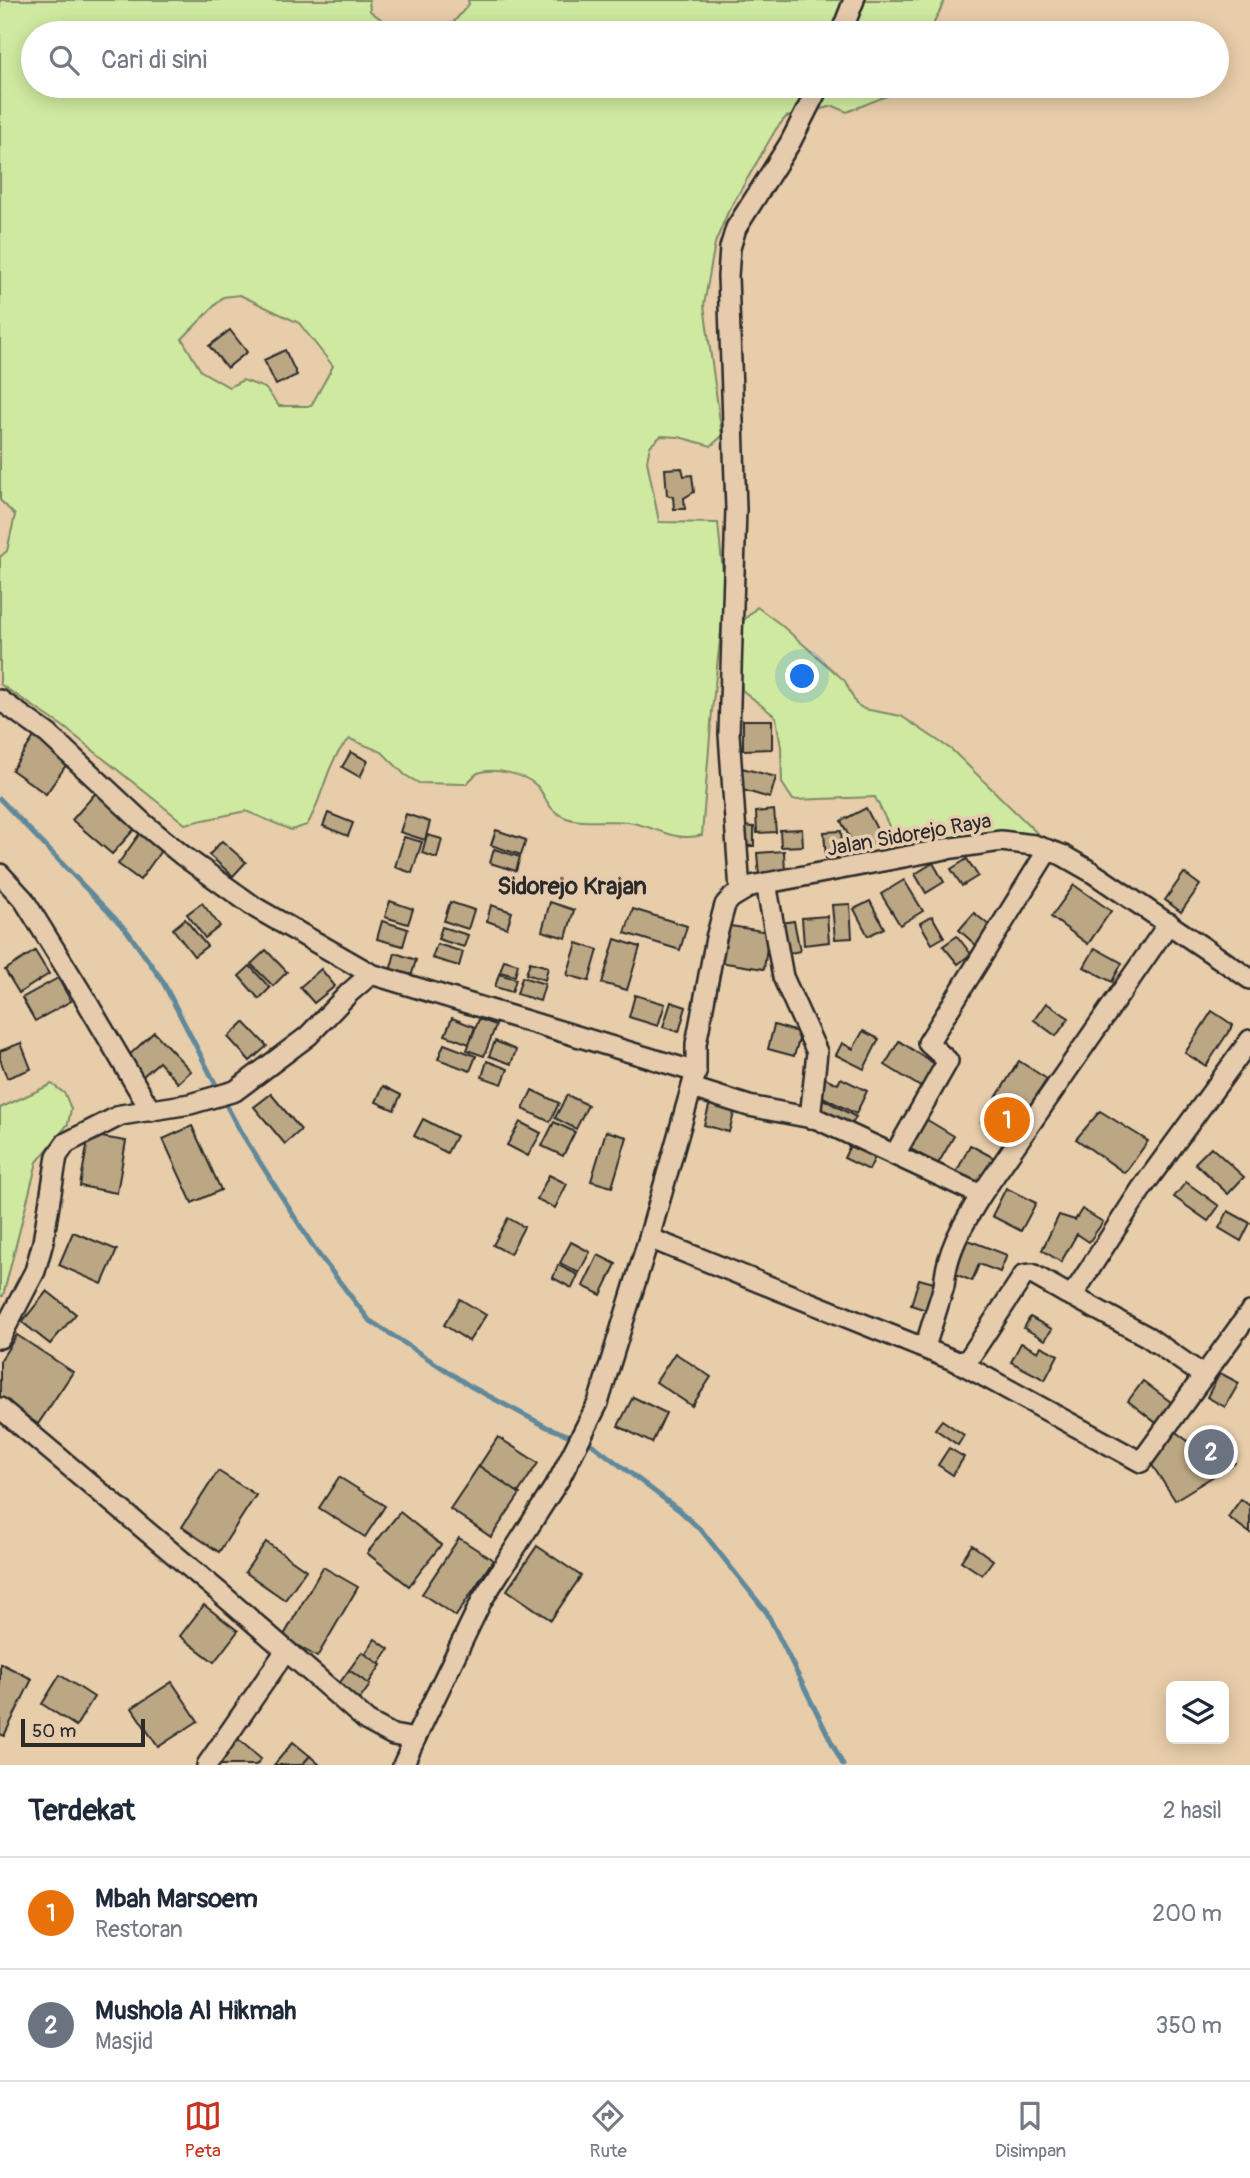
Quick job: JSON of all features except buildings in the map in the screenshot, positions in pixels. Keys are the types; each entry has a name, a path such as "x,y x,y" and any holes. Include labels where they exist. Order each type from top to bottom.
{"street":[{"path":"846,21 854,0"},
{"path":"403,1765 482,1600 560,1478 598,1403 649,1238 696,1044 724,905 740,891 729,734 736,509 728,276 730,248 744,213 790,143 813,98"},
{"path":"0,700 48,734 142,822 182,855 256,908 371,974 687,1074 749,1106 817,1119 981,1195"},
{"name":"Jalan Sidorejo Raya","path":"740,891 751,886 946,849 1001,841 1034,845 1090,871 1250,979"},
{"path":"895,1154 948,1061 928,1044 1048,850"},
{"path":"0,874 24,900 151,1111"},
{"path":"766,883 782,977 817,1052 810,1118"},
{"path":"925,1347 956,1236 981,1195 1169,923"},
{"path":"0,1338 34,1271 43,1242 57,1156 61,1148 73,1138 121,1115 190,1104 235,1091 308,1036 371,974"},
{"path":"1070,1295 1078,1287 1142,1188 1250,1040"},
{"path":"649,1238 958,1362 1141,1462 1250,1312"},
{"path":"958,1362 968,1360 1024,1275 1032,1274 1148,1336 1203,1376"},
{"path":"0,1408 219,1592 367,1721 393,1735 415,1739"},
{"path":"207,1765 285,1652"}],"green space":[{"path":"0,0 369,0 370,11 384,21 21,21 21,98 882,98 847,112 834,106 786,117 776,129 728,212 715,243 704,305 722,436 711,446 679,437 661,436 650,446 647,461 659,522 718,523 725,595 702,835 683,837 628,822 587,821 564,817 553,810 540,789 531,781 508,773 484,771 466,784 419,783 405,775 382,752 350,739 330,768 307,825 291,830 246,811 185,824 64,727 0,684 0,557 7,551 15,515 0,500","holes":["240,295 299,323 333,366 311,406 279,406 265,388 243,380 229,387 201,371 182,339 223,297"]},
{"path":"468,0 945,0 935,21 455,21 469,4"},
{"path":"757,607 845,681 856,704 864,709 901,716 952,750 1039,835 967,838 896,847 875,797 793,800 782,783 781,747 776,717 742,690 738,649 742,622"},
{"path":"52,1084 65,1094 71,1109 68,1124 37,1162 3,1296 0,1296 0,1108"}],"waterway":[{"path":"0,799 127,931 162,980 219,1091"},
{"path":"223,1099 316,1251 369,1320 470,1386 547,1427 593,1445 679,1510 702,1531 767,1613 843,1765"}],"place":[{"name":"Mbah Marsoem","path":"1007,1120"},
{"name":"Mushola Al Hikmah","path":"1211,1452"}],"district":[{"name":"Sidorejo Krajan","path":"572,886"}]}
